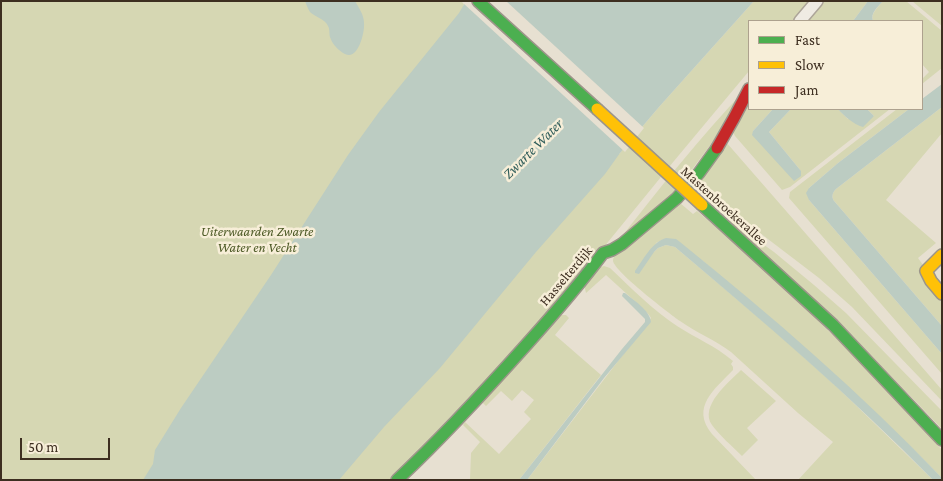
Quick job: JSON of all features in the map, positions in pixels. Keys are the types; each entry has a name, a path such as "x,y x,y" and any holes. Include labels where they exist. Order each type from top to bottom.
{"main road":[{"name":"Mastenbroekerallee","path":"478,1 833,325 942,440"},
{"name":"Hasselterdijk","path":"397,480 442,437 503,372 553,315 603,253 611,251 633,235 678,196 714,153 748,90"},
{"path":"942,255 926,271 930,281 942,294"}],"street":[{"path":"801,20 817,1"}],"green space":[{"name":"Uiterwaarden Zwarte Water en Vecht","path":"1,1 461,1 464,4 463,7 619,154 754,1 812,1 796,20 748,20 748,72 530,334 390,480 1,480"},
{"path":"822,1 868,1 854,20 806,20"},
{"path":"883,1 906,1 942,31 942,68 923,83 923,78 929,72 923,65 923,20 873,20 877,8"},
{"path":"912,1 942,1 942,26"},
{"path":"747,88 724,127 672,196 616,244 696,145"},
{"path":"748,99 748,110 772,110 753,131 801,171 769,132 790,110 839,110 848,119 874,116 868,110 889,110 790,187 782,190 733,132"},
{"path":"942,107 942,133 886,200 936,243 918,258 942,301 942,326 835,202 832,196 836,189"},
{"path":"896,110 908,110 838,163 809,188 809,200 942,354 942,374 789,198 790,192"},
{"path":"726,142 942,390 942,401 852,307 819,278 743,220 700,182"},
{"path":"680,203 693,214 697,211 761,267 824,326 884,387 942,450 942,478 913,449 703,261 662,240 656,243 654,252 666,245 675,247 777,333 838,388 933,480 798,480 833,442 731,352 680,321 623,274 613,261 616,254"},
{"path":"722,215 774,252 846,313 942,411 942,429 838,321"},
{"path":"604,266 610,268 668,320 733,361 731,364 733,370 713,391 704,407 703,415 712,434 756,480 527,480 651,318 606,275 586,293 584,284 598,268"},
{"path":"560,315 566,315 569,318 555,335 601,375 519,480 470,480 471,453 480,442 463,425 465,422 499,454 531,419 524,412 534,400 522,390 512,401 501,391 486,406 481,401"},
{"path":"741,370 776,401 747,428 758,440 742,456 715,429 709,418 712,402"}],"water":[{"path":"305,1 355,1 362,14 364,27 362,39 354,53 350,55 345,54 336,47 331,40 327,24 310,12"},
{"name":"Zwarte Water","path":"466,1 754,1 659,107 605,174 536,252 440,368 384,427 339,480 143,480 153,464 155,450 181,408 271,275 348,155 379,112 459,13"},
{"path":"868,1 883,1 874,13 873,20 854,20"},
{"path":"942,84 942,107 836,189 832,196 835,202 942,326 942,354 809,200 806,193 809,188 838,163 908,110 923,110 923,98"},
{"path":"772,110 790,110 769,132 801,171 801,176 794,181 752,135 753,131"},
{"path":"839,110 868,110 874,116 863,127 849,120"},
{"path":"666,238 676,239 680,242 782,327 848,385 911,446 942,480 933,480 839,390 675,247 666,245 658,248 639,274 635,273 652,247"},
{"path":"623,293 648,313 651,322 604,378 527,480 519,480 645,322 645,319 622,296"}],"pier":[{"path":"464,1 506,1 644,128 625,152 463,3"}],"traffic: fast":[{"path":"478,1 597,109"},
{"path":"397,480 495,379 556,311 603,253 622,244 677,198 699,173 717,148"},
{"path":"702,205 833,325 942,440"}],"traffic: slow":[{"path":"597,109 702,205"},
{"path":"942,255 926,271 931,281 942,294"}],"traffic: jam":[{"path":"717,148 748,91"}]}
